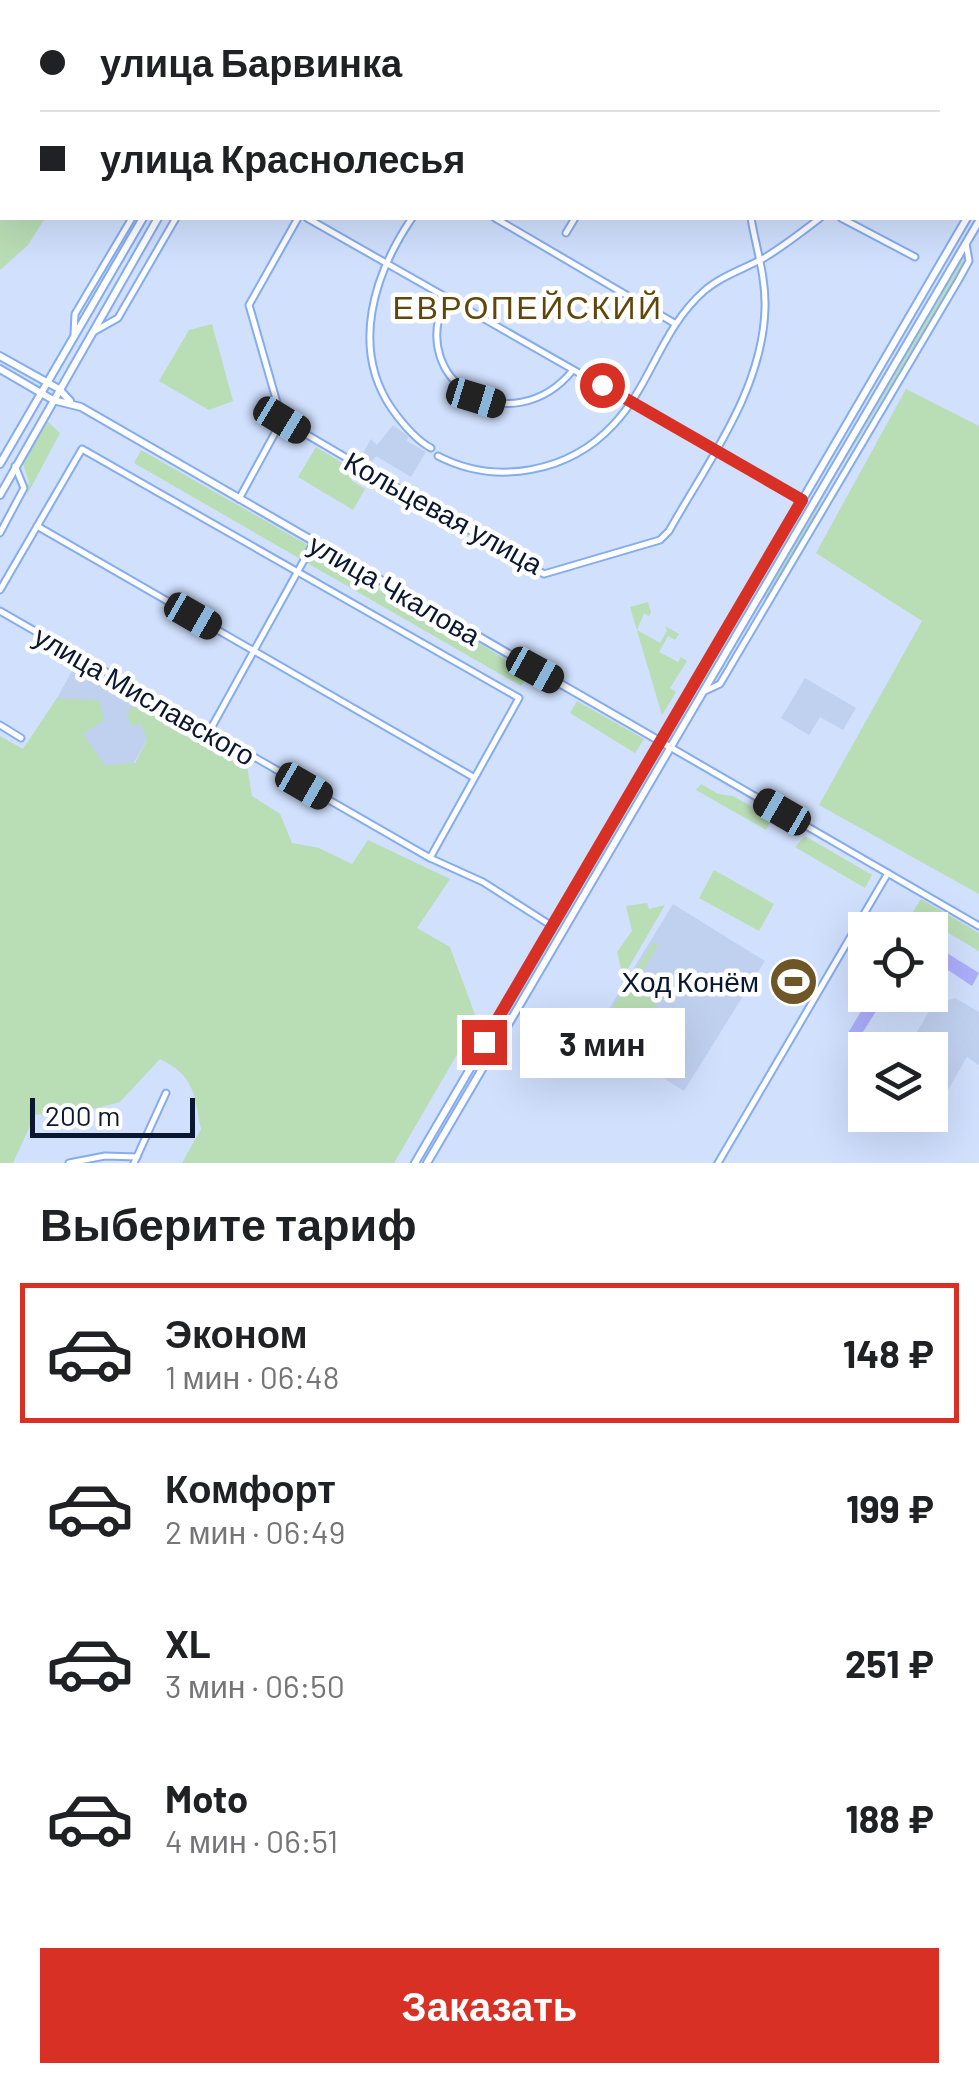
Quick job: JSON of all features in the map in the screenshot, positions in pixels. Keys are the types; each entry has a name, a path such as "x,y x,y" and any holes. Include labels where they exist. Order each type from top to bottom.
{"street":[{"path":"74,336 76,314 131,220"},
{"path":"0,464 142,220"},
{"path":"0,494 157,220"},
{"path":"92,332 118,318 175,220"},
{"path":"239,499 282,420 248,305 297,220"},
{"path":"311,220 802,500"},
{"path":"411,220 388,262 372,305 369,331 375,375 400,420 431,448"},
{"path":"499,220 674,323"},
{"path":"566,234 574,220"},
{"name":"Кольцевая улица","path":"282,420 544,574 660,540 738,410 757,356 766,310 751,220"},
{"path":"438,456 496,474 549,465 596,440 616,423 674,323 706,290 760,260 817,220"},
{"path":"844,220 915,257"},
{"path":"415,1163 967,220"},
{"path":"427,1163 979,221"},
{"path":"702,692 720,684 970,261 966,243"},
{"path":"447,296 440,322 441,354 453,381 467,394 496,405 520,404 542,396 574,369"},
{"name":"улица Чкалова","path":"0,356 59,389 70,402 979,926"},
{"name":"улица Чкалова","path":"0,369 53,400 70,402"},
{"name":"улица Чкалова","path":"37,526 82,448 518,698 474,777"},
{"path":"0,533 24,488 15,466"},
{"path":"0,590 37,526 474,777 430,858"},
{"path":"209,732 314,542"},
{"name":"улица Миславского","path":"0,611 430,858 483,882 552,926"},
{"path":"0,725 21,738"},
{"path":"718,1163 888,873"},
{"path":"521,980 532,986"},
{"path":"69,1163 104,1156 136,1160 166,1093"}],"shaded area":[{"path":"393,425 408,436 407,441 426,452 411,477 376,456 372,461 362,455 371,439 377,445"},
{"path":"75,666 161,715 114,798 29,748"},
{"path":"805,678 856,708 843,730 820,717 809,735 781,718"},
{"path":"673,904 765,961 684,1091 593,1035"},
{"path":"955,998 979,1012 979,1065 967,1057 948,1090 948,1032 917,1032 929,1012 948,1012 948,1000"}],"green space":[{"path":"0,220 44,220 28,245 0,270"},
{"path":"967,251 968,259 832,482 773,592 768,600 764,598"},
{"path":"212,324 233,401 209,410 159,381 189,330"},
{"path":"906,389 979,426 979,894 819,805 922,621 816,553"},
{"path":"47,421 60,433 27,495 29,482 23,464"},
{"path":"316,447 356,471 351,480 365,489 353,510 298,477"},
{"path":"141,450 350,569 404,608 407,604 423,610 529,673 521,686 134,463"},
{"path":"648,602 651,612 649,616 644,613 637,630 660,643 667,631 665,626 679,634 675,640 668,636 659,652 678,662 681,657 687,661 670,688 676,692 662,715 630,607"},
{"path":"57,698 99,700 104,720 83,734 105,765 135,763 147,740 141,724 132,726 126,712 133,707 174,722 188,738 212,741 229,761 246,760 252,796 280,814 292,843 319,848 352,864 368,840 450,879 417,928 450,947 477,1020 394,1163 182,1163 201,1129 197,1106 187,1079 160,1059 120,1102 35,1115 13,1163 0,1163 0,736 23,749"},
{"path":"577,701 644,739 635,753 570,713"},
{"path":"701,784 772,818 766,830 696,790"},
{"path":"805,836 872,875 865,888 795,847"},
{"path":"714,870 774,904 759,931 699,898"},
{"path":"921,899 943,912 913,912"},
{"path":"647,903 649,909 665,905 623,977 617,952 632,931 626,906"},
{"path":"948,915 979,933 979,951 948,933"},
{"path":"653,942 658,945 640,976 657,980 662,996 626,1053 596,1034"}],"building":[{"path":"948,954 979,973 972,986 948,970"},
{"path":"861,1012 875,1012 863,1032 849,1032"}],"place":[{"name":"Ход Конём","path":"794,981"}],"district":[{"name":"ЕВРОПЕЙСКИЙ","path":"528,306"}],"route":[{"path":"484,1042 802,500 602,385"}]}
